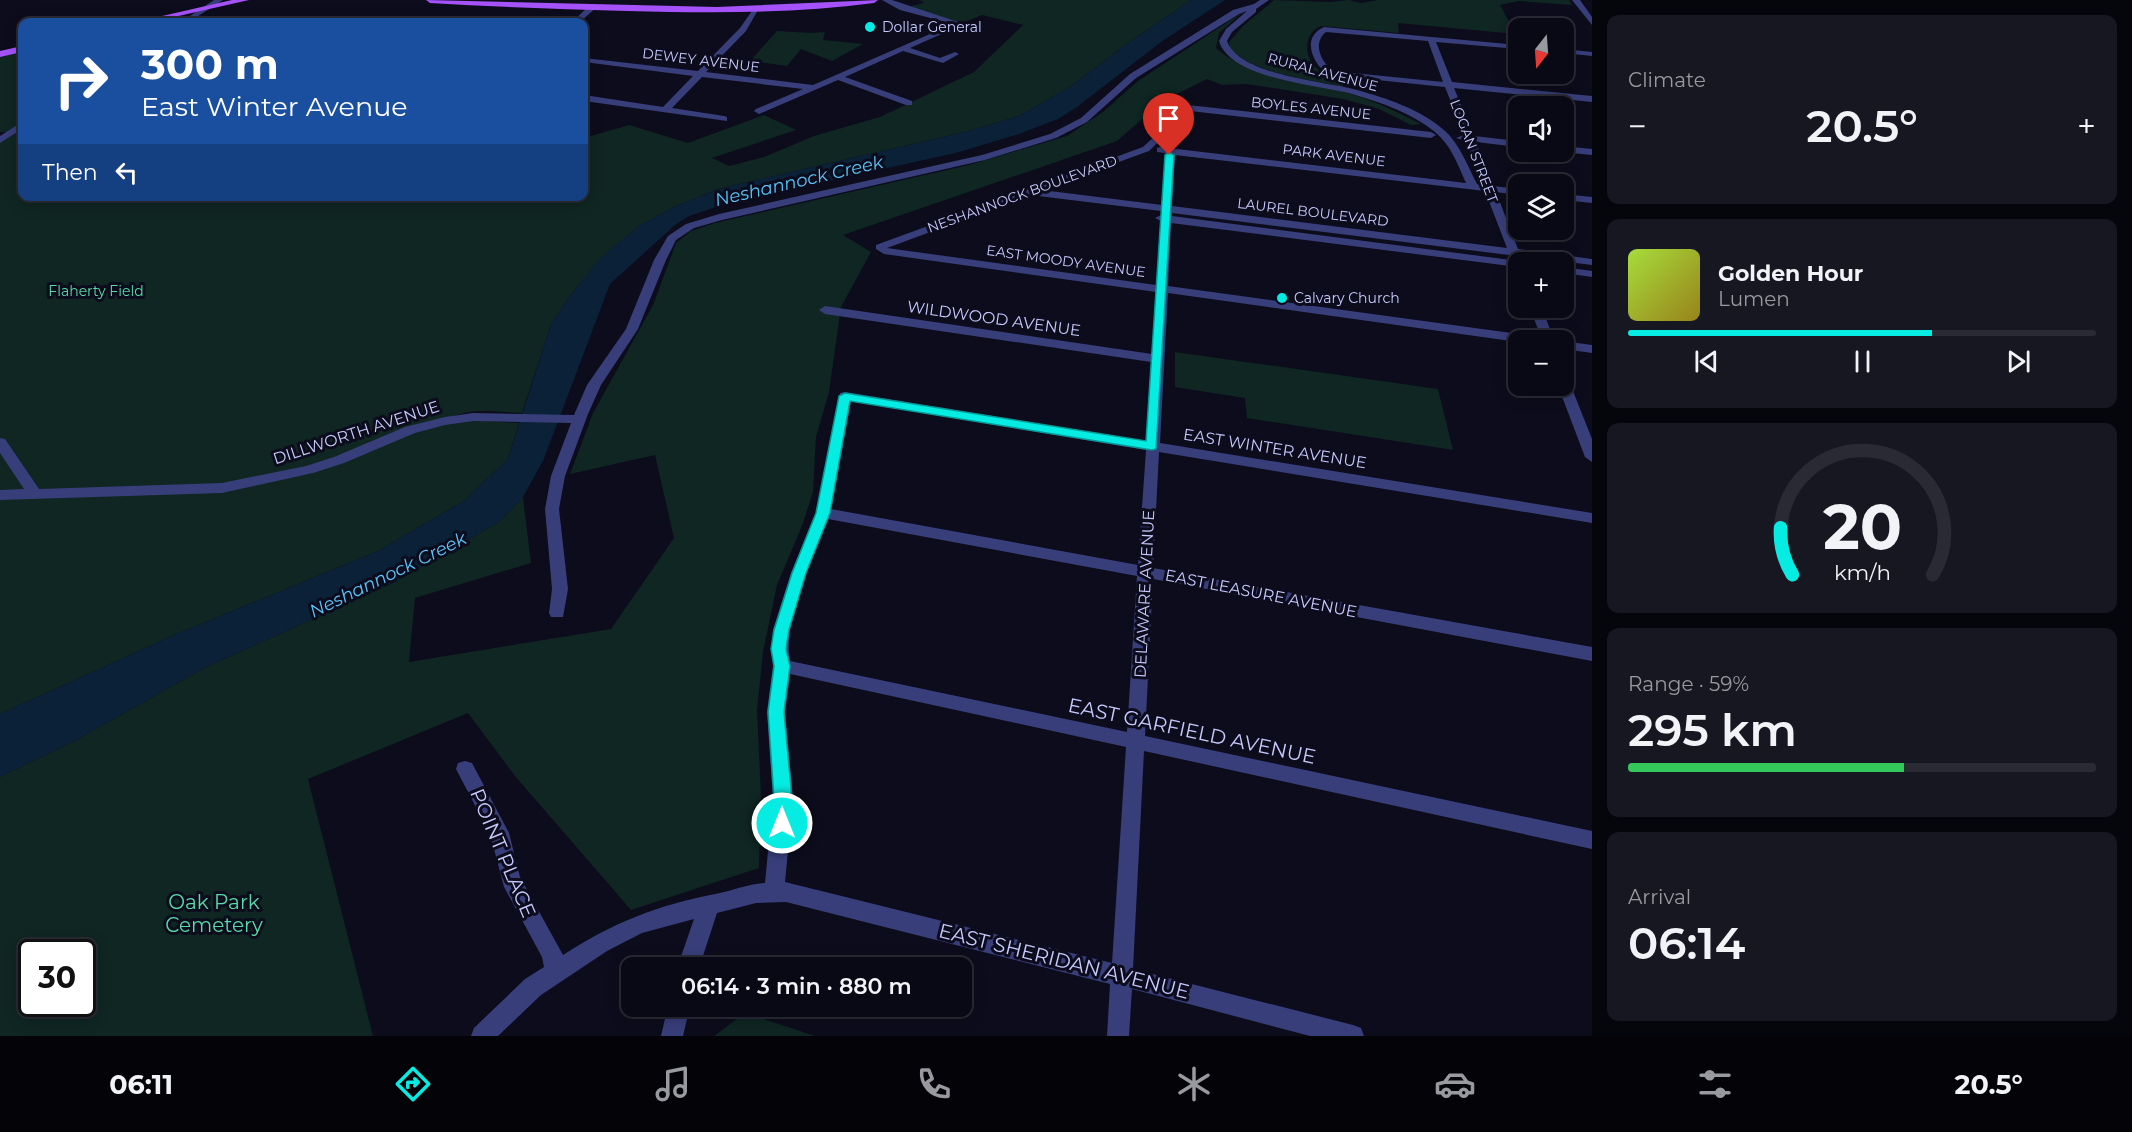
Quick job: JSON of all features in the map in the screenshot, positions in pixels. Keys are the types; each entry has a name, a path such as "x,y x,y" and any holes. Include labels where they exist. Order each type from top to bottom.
{"main road":[{"path":"160,18 245,0"},
{"path":"430,0 490,5 593,8 613,4 754,10 874,0"},
{"path":"0,54 18,50"}],"street":[{"path":"191,18 219,0"},
{"path":"759,111 960,24 903,8 886,0"},
{"path":"557,613 560,589 552,509 558,476 575,419 599,376 632,328 665,249 672,238 684,229 719,217 862,187 985,157 1053,136 1084,120 1133,75 1236,12 1261,3"},
{"name":"RURAL AVENUE","path":"1261,3 1225,36 1224,45 1231,55 1266,71 1373,98 1428,123 1448,139 1473,186"},
{"path":"1578,3 1592,7"},
{"path":"1578,3 1592,23"},
{"path":"581,18 593,8"},
{"path":"666,109 743,29 754,10"},
{"path":"1508,46 1324,29 1319,32 1314,44 1316,55 1330,73 1592,99"},
{"name":"LOGAN STREET","path":"1431,39 1449,85 1465,138 1489,188 1514,252"},
{"path":"904,49 940,61 956,54"},
{"path":"1574,52 1592,54"},
{"name":"DEWEY AVENUE","path":"588,60 814,87"},
{"path":"838,77 909,103"},
{"path":"588,99 724,119"},
{"name":"BOYLES AVENUE","path":"1188,108 1431,135"},
{"name":"NESHANNOCK BOULEVARD","path":"881,249 885,244 1146,149 1188,108"},
{"path":"0,140 18,128"},
{"path":"1465,138 1508,143"},
{"name":"PARK AVENUE","path":"1146,149 1508,191"},
{"path":"1574,150 1592,152"},
{"name":"DELAWARE AVENUE","path":"1118,1036 1170,152"},
{"name":"LAUREL BOULEVARD","path":"1030,191 1165,214"},
{"path":"1574,198 1592,200"},
{"name":"LAUREL BOULEVARD","path":"1008,199 1165,214 1508,259"},
{"name":"EAST MOODY AVENUE","path":"881,249 1508,337"},
{"name":"LAUREL BOULEVARD","path":"1574,262 1592,262"},
{"path":"1574,271 1592,273"},
{"name":"WILDWOOD AVENUE","path":"825,310 1158,359"},
{"path":"1574,347 1592,349"},
{"name":"EAST WINTER AVENUE","path":"823,513 845,396 1592,518"},
{"path":"1569,396 1592,457"},
{"name":"DILLWORTH AVENUE","path":"0,495 190,490 255,483 339,460 410,430 446,421 473,417 575,419"},
{"path":"0,442 35,494"},
{"path":"482,1036 533,987 556,970 599,944 639,924 756,892 774,891 783,799 776,712 782,666 779,649 782,630 799,573 823,513"},
{"name":"EAST LEASURE AVENUE","path":"823,513 1592,654"},
{"name":"EAST GARFIELD AVENUE","path":"782,666 1592,840"},
{"name":"POINT PLACE","path":"465,769 499,833 511,880 552,954 556,970"},
{"name":"EAST SHERIDAN AVENUE","path":"774,891 892,917 1353,1036"},
{"path":"692,957 710,904"},
{"path":"672,1036 676,1017"}],"green space":[{"name":"Flaherty Field","path":"920,0 1191,0 1128,43 1070,87 1019,116 965,132 718,189 674,207 639,226 600,259 572,293 551,324 522,413 474,412 448,419 519,423 508,459 464,501 378,551 172,636 0,714 0,140 10,132 0,132 0,56 18,52 18,128 15,130 18,130 18,201 588,201 588,137 629,125 688,143 764,115 796,130 712,158 729,166 764,157 814,136 880,117 974,72 1023,25 982,15 960,24 903,8 924,3"},
{"path":"1274,0 1330,2 1349,0 1361,3 1378,0 1569,0 1572,5 1519,1 1500,5 1508,20 1508,33 1398,23 1399,33 1321,26 1315,30 1308,41 1310,60 1321,72 1342,77 1343,87 1267,70 1240,57 1230,48 1229,42 1243,26"},
{"name":"Oak Park Cemetery","path":"1243,12 1219,33 1216,48 1231,59 1264,73 1363,98 1421,124 1411,125 1379,109 1343,99 1247,84 1222,85 1207,79 1163,101 1117,141 843,235 871,252 841,307 829,392 816,437 813,492 802,526 777,585 763,652 757,710 761,795 759,868 631,910 515,776 468,713 308,779 373,1036 0,1036 0,777 78,739 204,668 395,582 499,522 523,497 531,563 415,598 409,662 611,629 674,538 655,455 570,474 593,413 653,305 676,243 691,231 715,223 969,165 1067,136 1103,112 1138,81"},
{"path":"777,31 825,32 823,40 863,44 832,61 801,49 787,66 750,61"},
{"path":"1175,352 1438,389 1453,450 1247,418 1245,398 1175,387"},
{"path":"740,1017 757,1017 815,1036 714,1036"}],"water":[{"name":"Neshannock Creek","path":"1191,0 1225,0 1161,42 1058,119 1019,134 956,153 728,203 689,216 675,225 610,284 543,461 523,497 499,522 395,582 204,668 78,739 0,777 0,714 172,636 378,551 464,501 508,459 551,324 600,258 639,226 674,207 718,189 965,132 1019,116 1070,87 1128,43"}],"place":[{"name":"Dollar General","path":"870,27"},
{"name":"Calvary Church","path":"1282,298"}],"route":[{"path":"782,823 783,799 776,712 782,666 779,649 782,630 799,573 823,513 845,396 1152,446 1169,155"}]}
